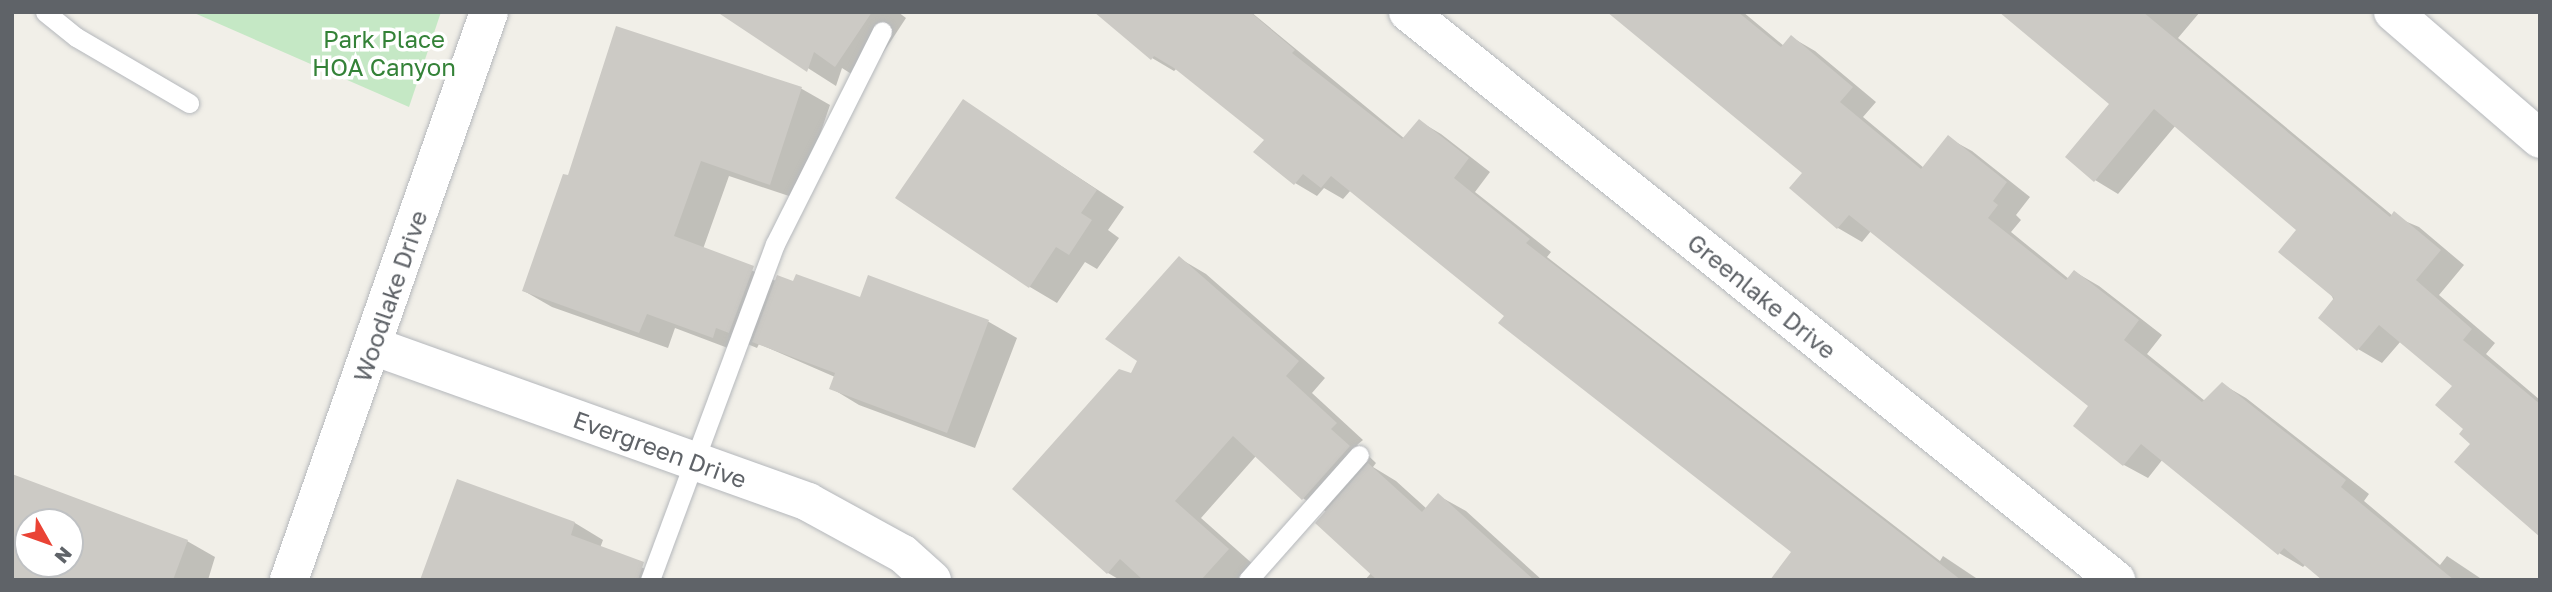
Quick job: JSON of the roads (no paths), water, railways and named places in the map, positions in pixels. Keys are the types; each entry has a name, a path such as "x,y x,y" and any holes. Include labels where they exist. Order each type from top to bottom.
{"street":[{"name":"Woodlake Drive","path":"289,580 489,12"},
{"name":"Greenlake Drive","path":"1408,12 2116,580"},
{"path":"2393,12 2540,139"},
{"name":"Evergreen Drive","path":"373,346 808,502 903,554 932,580"}],"lane":[{"path":"45,12 76,37 188,103"},
{"path":"650,580 775,244 882,31"},
{"path":"1248,580 1359,455"}],"park label":[{"name":"Park Place HOA Canyon","path":"384,53"}]}
